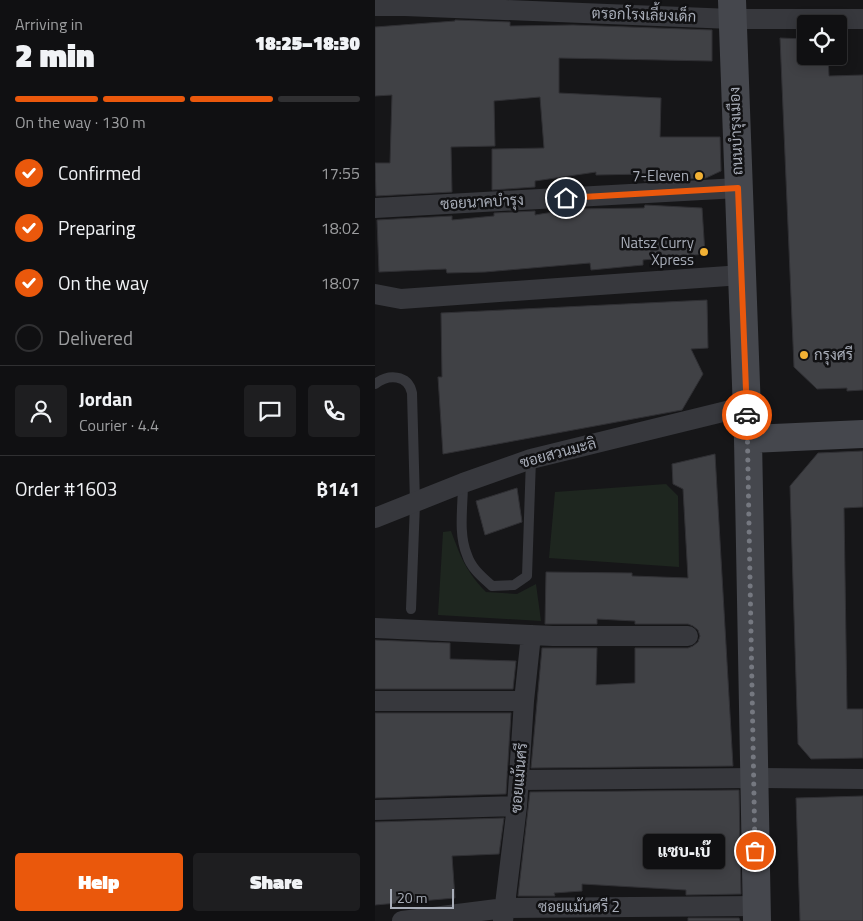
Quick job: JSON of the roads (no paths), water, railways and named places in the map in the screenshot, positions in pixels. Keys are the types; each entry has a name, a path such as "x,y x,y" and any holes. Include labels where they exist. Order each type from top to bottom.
{"main road":[{"name":"ถนนบำรุงเมือง","path":"732,10 748,439 757,914"},
{"path":"748,439 863,434"}],"street":[{"name":"ตรอกโรงเลี้ยงเด็ก","path":"375,6 732,10 863,19"},
{"name":"ซอยนาคบำรุง","path":"375,208 738,188"},
{"path":"375,294 401,299 742,275"},
{"name":"ซอยสวนมะลิ","path":"375,518 463,483 531,459 747,406"},
{"path":"375,628 531,635 688,636"},
{"name":"ซอยแม้นศรี","path":"504,914 517,806 524,702 531,635"},
{"path":"375,701 524,702"},
{"path":"519,780 754,778 863,780"},
{"path":"375,810 517,806"},
{"name":"ซอยแม้นศรี 2","path":"402,921 504,914 757,914"}],"lane":[{"path":"375,384 380,380 400,378 405,379 411,387 415,503 411,609"},
{"path":"463,483 462,532 466,555 476,570 492,586 514,585 527,576 531,459"}],"place":[{"name":"7-Eleven","path":"699,176"},
{"name":"Natsz Curry Xpress","path":"704,252"},
{"name":"กรุงศรี","path":"804,355"},
{"name":"แซบ-เบ๊","path":"755,851"}]}
